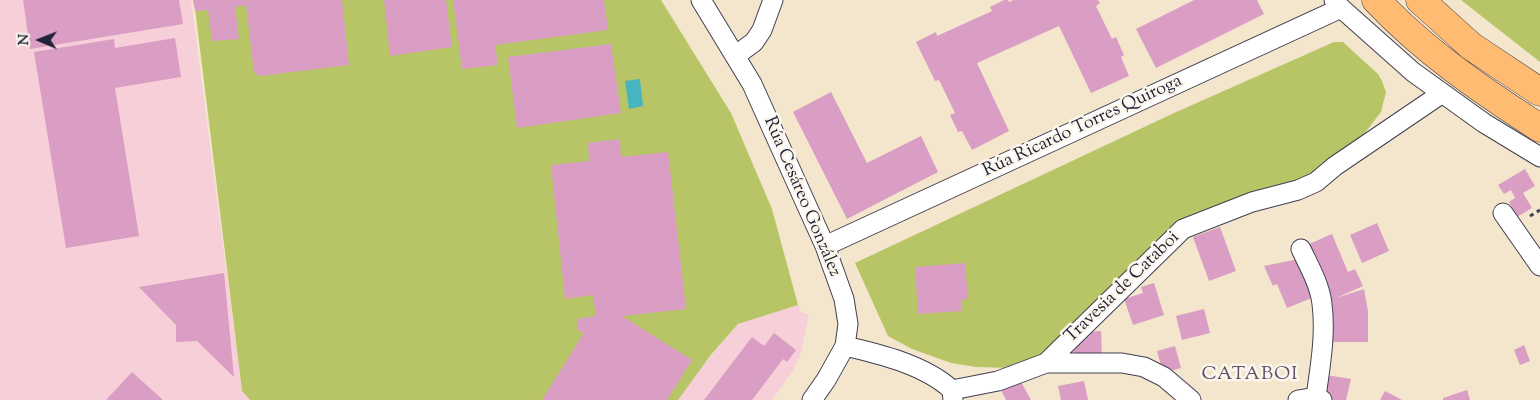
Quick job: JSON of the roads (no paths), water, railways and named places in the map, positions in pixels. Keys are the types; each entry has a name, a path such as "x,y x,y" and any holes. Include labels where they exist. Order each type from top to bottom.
{"main road":[{"path":"1376,0 1412,35 1453,69 1540,128"},
{"path":"1420,0 1471,46 1540,92"}],"street":[{"name":"Rúa Cesáreo González","path":"700,0 752,84 825,246 844,299 848,324 845,346 826,380 812,400"},
{"path":"735,56 754,42 762,30 774,0"},
{"path":"1337,4 1413,72 1441,94 1540,157"},
{"name":"Rúa Ricardo Torres Quiroga","path":"825,246 1337,4"},
{"name":"Travesia de Cataboi","path":"1046,363 1183,229 1252,202 1298,190 1316,182 1335,166 1441,94"},
{"path":"1503,213 1540,266"},
{"path":"1301,249 1322,303 1322,355 1312,399"},
{"path":"845,346 882,354 940,379 953,395 1046,363 1122,363 1144,367 1164,377 1191,400"}],"water":[{"path":"640,79 643,106 629,109 625,81"}],"district":[{"name":"CATABOI","path":"1250,376"}]}
